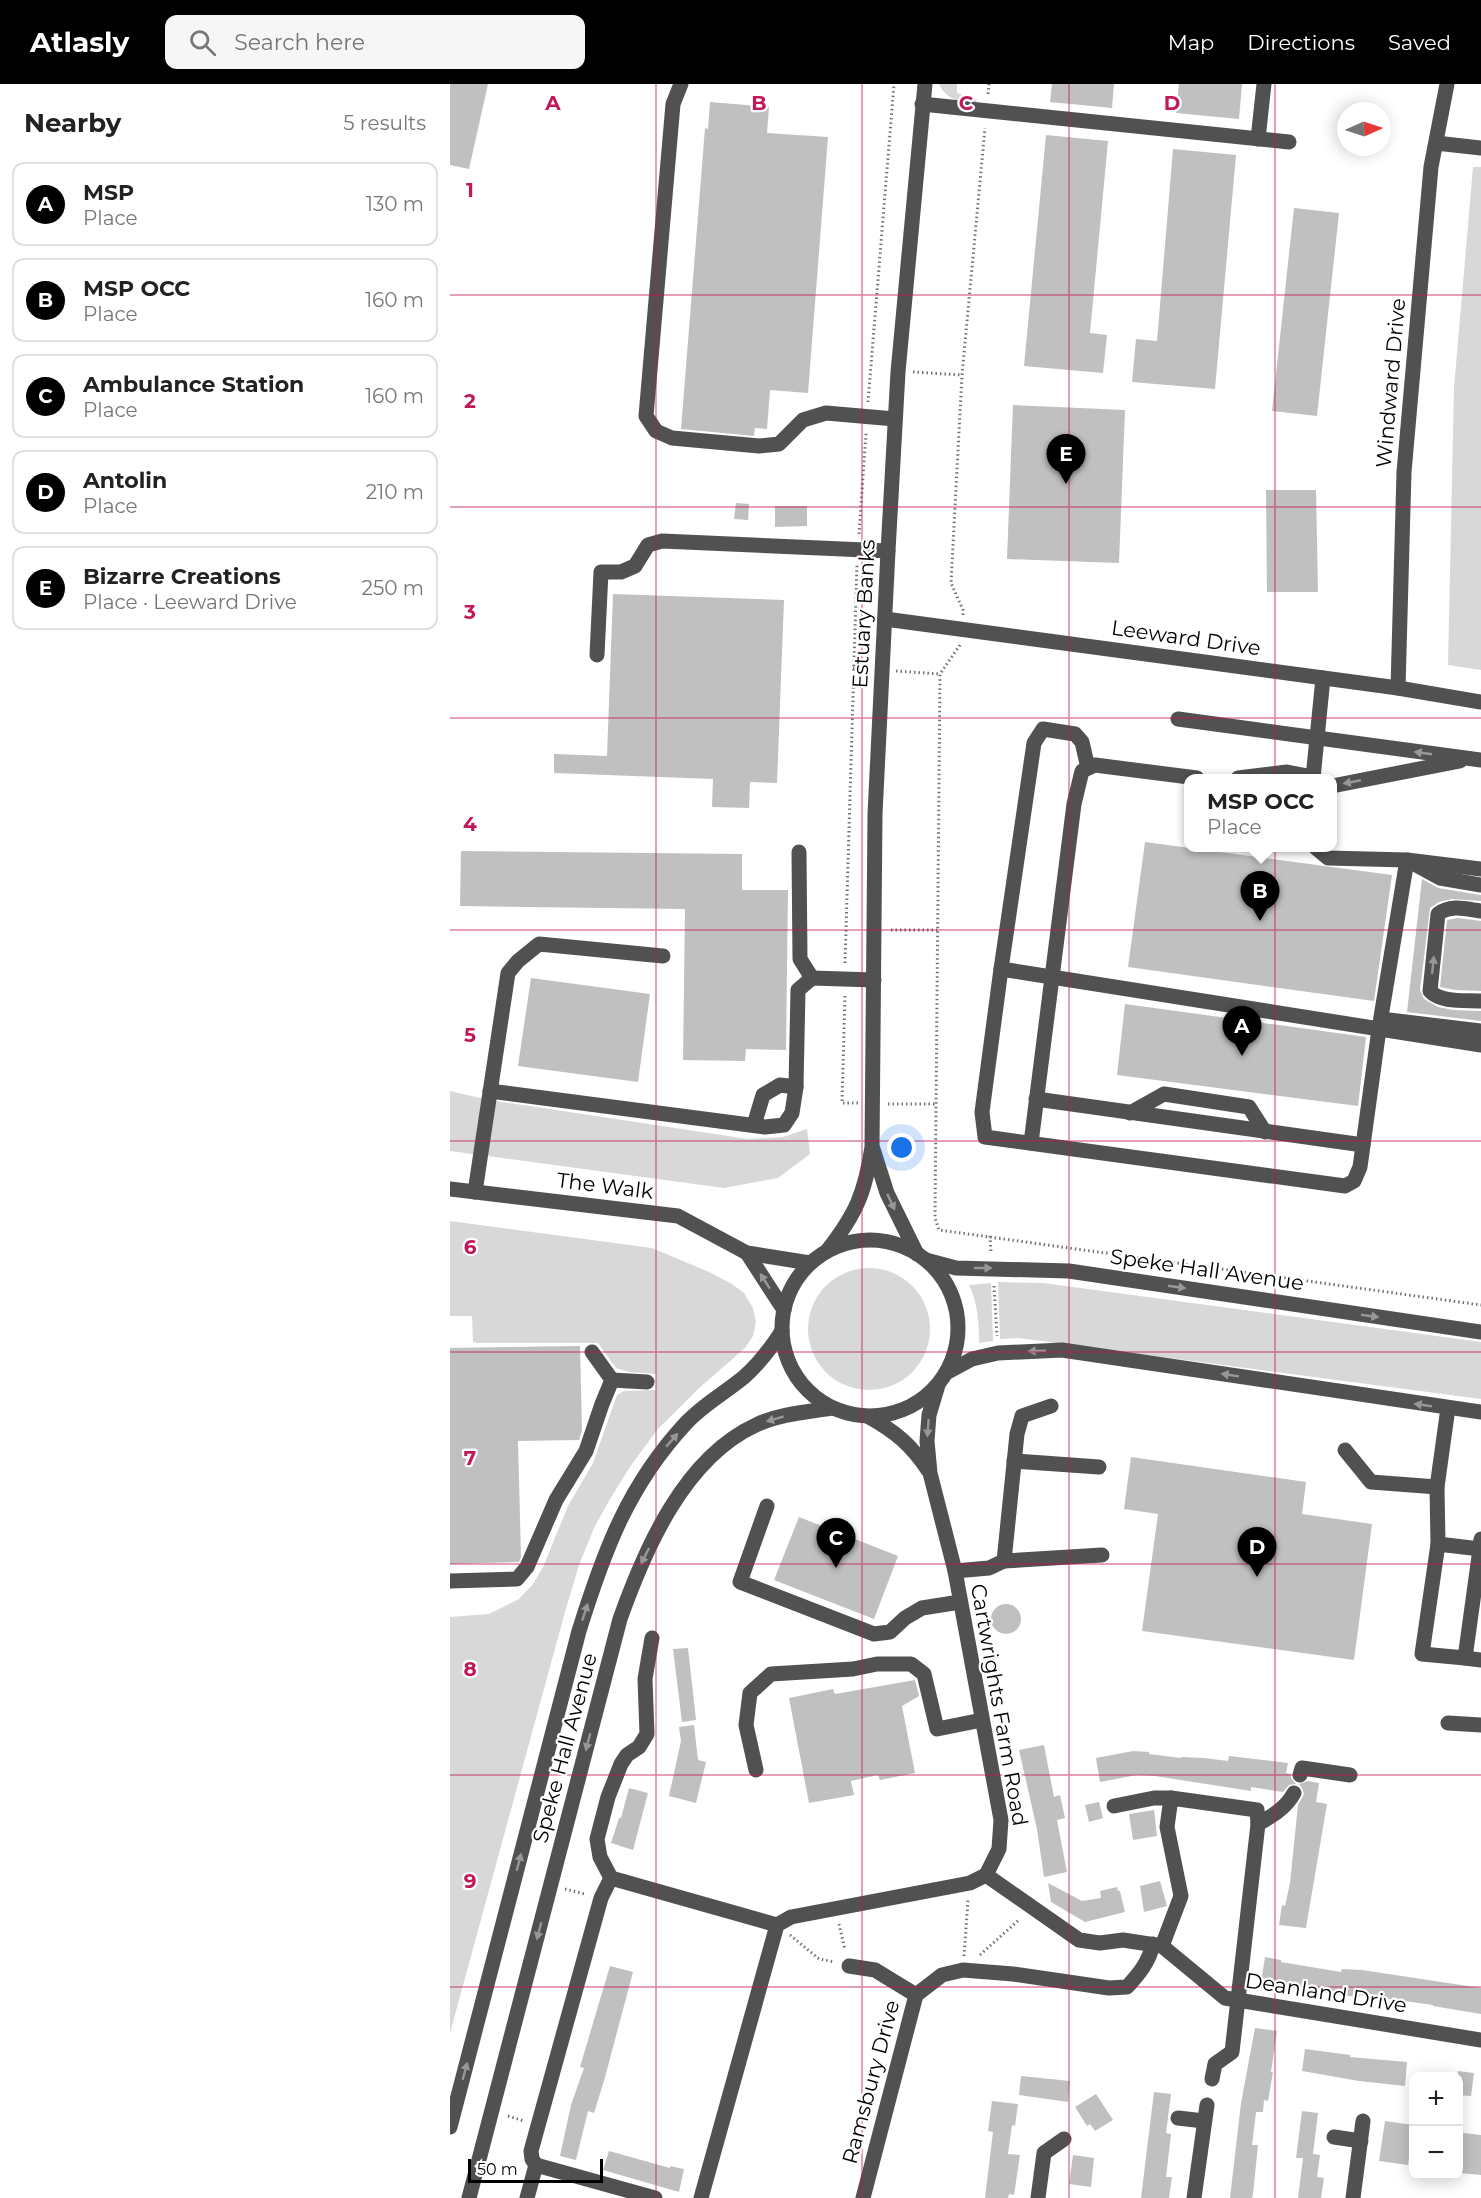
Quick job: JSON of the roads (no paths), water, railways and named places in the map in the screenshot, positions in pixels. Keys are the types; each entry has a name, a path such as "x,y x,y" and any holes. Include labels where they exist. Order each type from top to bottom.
{"street":[{"path":"681,84 674,104 646,416 656,431 672,438 759,446 779,444 803,420 826,413 895,419"},
{"name":"Estuary Banks","path":"827,1251 847,1225 858,1203 867,1178 872,1147 875,814 888,551 898,372 925,84"},
{"path":"1258,139 1264,84"},
{"name":"Windward Drive","path":"1398,688 1404,472 1431,167 1447,84"},
{"path":"922,104 1288,142"},
{"path":"1436,143 1481,148"},
{"path":"597,655 601,572 621,572 635,566 648,545 663,541 888,551"},
{"name":"Leeward Drive","path":"885,619 1398,688 1481,702"},
{"path":"1313,774 1323,678"},
{"path":"1178,719 1476,760"},
{"path":"1088,768 1082,742 1075,734 1042,729 1034,743 1001,969 982,1112 985,1137 1345,1186 1354,1180 1360,1167 1380,1024 1407,860"},
{"path":"1337,785 1476,760"},
{"path":"1031,1143 1074,804 1082,771 1095,765 1184,776"},
{"path":"1266,774 1287,771 1298,774"},
{"path":"799,852 800,959 812,978"},
{"path":"1321,852 1328,858 1407,860 1481,869"},
{"path":"1407,860 1440,878 1481,885"},
{"path":"1481,911 1453,908 1444,909 1438,914 1430,991 1435,997 1481,1001"},
{"path":"476,1192 508,973 518,961 539,944 663,956"},
{"path":"1001,969 1380,1024 1481,1045"},
{"path":"490,1091 765,1127 784,1125 792,1113 796,1087 798,990 812,978 874,980"},
{"path":"1380,1024 1481,1031"},
{"path":"754,1125 763,1095 780,1085 796,1087"},
{"path":"1130,1113 1164,1094 1249,1107 1265,1132"},
{"path":"1036,1099 1363,1146"},
{"name":"Estuary Banks","path":"872,1147 887,1192 922,1257"},
{"name":"The Walk","path":"450,1189 678,1216 747,1253 810,1263"},
{"path":"942,1379 952,1360 958,1333 955,1306 944,1280 922,1257 895,1243 870,1240 846,1243 827,1251 810,1263 793,1284 784,1310 782,1330 785,1351 795,1374 811,1394 832,1408 850,1414 869,1417 895,1413 918,1402 942,1379 972,1359 998,1353 1062,1350 1481,1412"},
{"name":"The Walk","path":"747,1253 784,1310"},
{"name":"Speke Hall Avenue","path":"922,1257 957,1268 1070,1271 1481,1332"},
{"name":"Speke Hall Avenue","path":"450,2127 579,1631 597,1573 613,1532 633,1495 659,1455 689,1420 744,1377 764,1358 782,1330"},
{"path":"592,1352 612,1380"},
{"name":"Cartwrights Farm Road","path":"942,1379 929,1415 927,1441 930,1473 955,1571 1001,1820 999,1849 986,1875"},
{"path":"612,1380 647,1382"},
{"path":"450,1581 517,1579 522,1573 534,1552 556,1500 586,1451 612,1380"},
{"path":"1004,1561 1017,1434 1022,1416 1051,1406"},
{"name":"Speke Hall Avenue","path":"469,2198 620,1619 638,1570 662,1522 687,1485 713,1456 737,1435 758,1424 786,1416 832,1408"},
{"path":"1448,1408 1437,1487 1438,1544 1422,1653 1481,1660"},
{"name":"Cartwrights Farm Road","path":"869,1417 893,1431 914,1449 930,1473"},
{"path":"1345,1450 1371,1482 1437,1487"},
{"path":"1014,1461 1099,1467"},
{"path":"767,1506 740,1582 874,1634 890,1632 905,1618 922,1608 960,1602"},
{"path":"1438,1544 1480,1544 1465,1658"},
{"path":"955,1571 989,1569 1004,1561 1102,1555"},
{"path":"652,1638 645,1679 647,1734 639,1747 627,1755 621,1764 608,1797 597,1839 600,1857 611,1878 777,1925"},
{"path":"756,1770 746,1725 750,1694 771,1674 877,1664 911,1664 924,1674 937,1729 982,1720"},
{"path":"1448,1723 1481,1725"},
{"path":"1300,1775 1302,1768 1350,1775"},
{"path":"1258,1824 1290,1802 1294,1793"},
{"path":"1114,1806 1154,1798 1171,1798 1257,1810 1258,1824 1232,2052 1215,2064 1212,2079"},
{"path":"701,2198 777,1925 791,1917 970,1883 986,1875 1079,1940 1100,1943 1123,1941 1157,1945 1181,1896 1167,1827 1171,1798"},
{"path":"611,1878 602,1898 531,2151 532,2159 537,2165 655,2198"},
{"name":"Ramsbury Drive","path":"863,2198 916,1995 942,1975 963,1970 1013,1974 1108,1988 1127,1987 1140,1974 1157,1945"},
{"name":"Deanland Drive","path":"1157,1945 1225,1998 1481,2040"},
{"path":"849,1966 875,1970 916,1995"},
{"path":"1194,2198 1207,2105"},
{"path":"1178,2118 1204,2121"},
{"path":"1353,2198 1363,2121"},
{"path":"1334,2137 1361,2141"},
{"path":"1038,2198 1044,2153 1064,2139"},
{"path":"527,2198 537,2165"}],"place":[{"name":"Bizarre Creations","path":"1066,484"},
{"name":"MSP OCC","path":"1260,921"},
{"name":"MSP","path":"1242,1056"},
{"name":"Ambulance Station","path":"836,1568"},
{"name":"Antolin","path":"1257,1577"}]}
